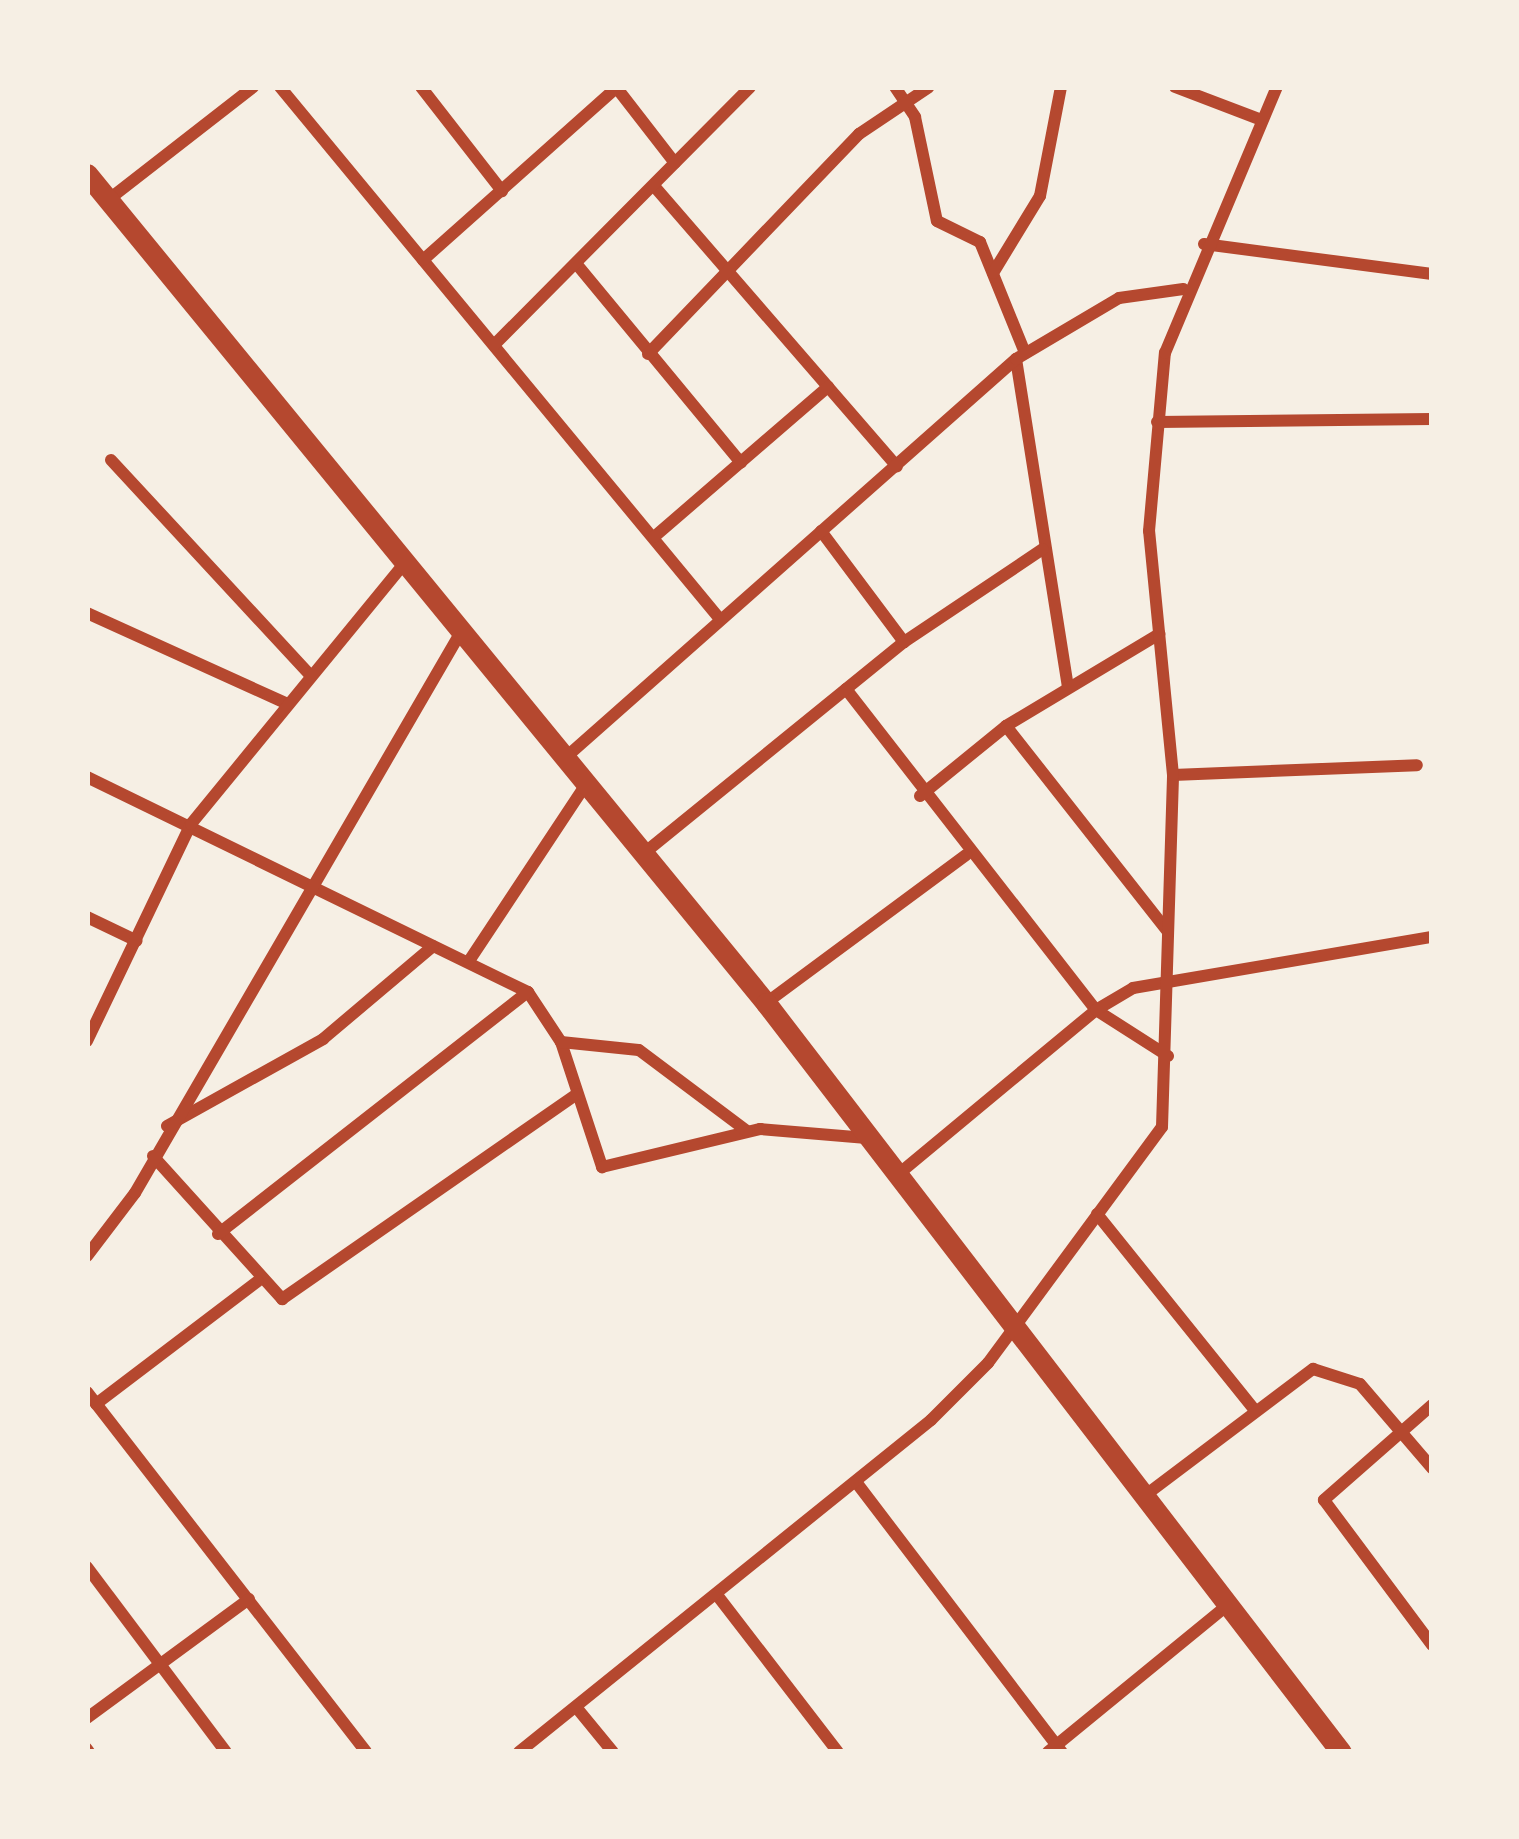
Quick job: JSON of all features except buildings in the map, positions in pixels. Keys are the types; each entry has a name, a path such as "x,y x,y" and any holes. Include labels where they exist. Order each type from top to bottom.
{"street":[{"path":"108,200 253,87"},
{"path":"280,87 719,618"},
{"path":"421,87 502,191"},
{"path":"424,260 616,87 675,163"},
{"path":"494,345 578,267 750,87"},
{"path":"648,354 900,93 929,87"},
{"path":"993,273 1040,196 1061,87"},
{"path":"1175,87 1262,120"},
{"path":"519,1752 856,1482 1012,1331 1162,1126 1168,1056 1173,775 1149,531 1157,422 1184,289 1277,87"},
{"path":"900,93 938,221 975,235 993,273 1020,356 1043,549 1068,687"},
{"path":"87,174 766,1004 1012,1331 1341,1752"},
{"path":"654,186 897,467"},
{"path":"1204,244 1432,274"},
{"path":"578,267 741,464"},
{"path":"565,758 1020,356 1119,298 1184,289"},
{"path":"654,537 828,387"},
{"path":"1157,422 1432,419"},
{"path":"111,460 311,676"},
{"path":"820,531 904,642"},
{"path":"644,854 904,642 1043,549"},
{"path":"87,1042 191,824 404,563"},
{"path":"87,613 288,704"},
{"path":"89,1252 153,1156 307,881 460,632"},
{"path":"920,796 1006,726 1159,634"},
{"path":"846,689 920,796 1096,1010 1168,1056"},
{"path":"1006,726 1168,932"},
{"path":"1173,775 1417,765"},
{"path":"87,777 527,992 561,1042 594,1154 612,1171 747,1131 867,1138"},
{"path":"469,961 586,784"},
{"path":"766,1004 966,855"},
{"path":"87,916 137,941"},
{"path":"896,1176 1096,1010 1166,982 1432,937"},
{"path":"166,1127 323,1040 433,946"},
{"path":"218,1234 527,992"},
{"path":"561,1042 639,1050 747,1131"},
{"path":"153,1156 270,1295 296,1296 577,1094"},
{"path":"1097,1214 1254,1409"},
{"path":"258,1281 92,1398 366,1752"},
{"path":"1143,1497 1312,1369 1335,1370 1401,1426 1432,1468"},
{"path":"1432,1405 1401,1426 1324,1500 1432,1645"},
{"path":"856,1482 1056,1750 1228,1604"},
{"path":"87,1568 226,1752"},
{"path":"717,1595 838,1752"},
{"path":"87,1718 249,1599"},
{"path":"576,1706 613,1752"}]}
